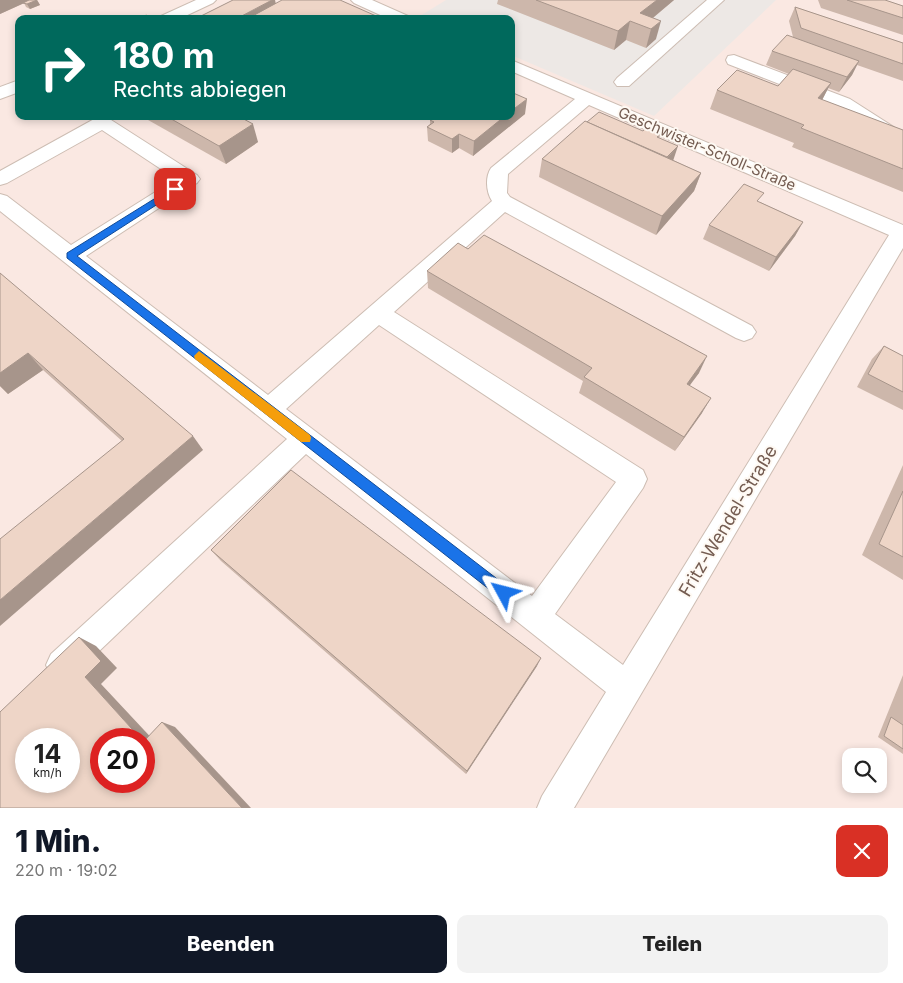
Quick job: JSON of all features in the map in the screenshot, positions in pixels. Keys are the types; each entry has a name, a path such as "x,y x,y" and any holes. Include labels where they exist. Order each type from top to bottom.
{"street":[{"path":"175,15 208,0"},
{"path":"359,0 394,15"},
{"path":"623,82 716,0"},
{"path":"734,60 844,104 903,141"},
{"name":"Geschwister-Scholl-Straße","path":"515,68 902,233"},
{"path":"0,94 15,87"},
{"path":"587,98 498,172 497,193 503,202 744,332"},
{"path":"0,179 102,122 190,179 70,256"},
{"path":"0,201 627,688"},
{"path":"268,409 503,202"},
{"name":"Fritz-Wendel-Straße","path":"554,808 902,233"},
{"path":"378,313 634,479 535,617"},
{"path":"44,682 305,438"}],"shaded area":[{"path":"0,0 903,0 903,808 0,808"},
{"path":"446,0 776,0 654,116 515,57 515,15 422,15"}],"building":[{"path":"29,0 37,0 27,4 23,3"},
{"path":"233,0 272,0 244,15 203,15"},
{"path":"282,0 340,0 374,15 254,15"},
{"path":"536,0 657,0 640,13 661,21 651,29 630,21 618,31"},
{"path":"847,0 885,0 903,6 903,18"},
{"path":"795,7 903,43 903,64 801,28"},
{"path":"787,35 859,61 847,77 772,51"},
{"path":"793,69 831,83 818,98 903,130 903,169 801,128 804,125 717,90 737,70 778,86"},
{"path":"515,94 527,99 515,108"},
{"path":"599,112 643,131 646,128 660,135 657,137 678,146 667,157 587,122"},
{"path":"173,120 246,120 253,124 219,146"},
{"path":"430,120 500,120 474,141 459,134 452,139 427,127 434,122"},
{"path":"585,121 701,173 662,216 542,159"},
{"path":"744,184 764,193 757,201 803,222 776,257 709,225"},
{"path":"484,235 707,356 687,384 711,398 684,437 584,377 592,368 427,271 458,243 468,249"},
{"path":"0,273 193,436 0,600 0,539 124,439 28,353 0,373"},
{"path":"884,346 903,356 903,392 868,374"},
{"path":"291,470 541,658 467,771 211,550"},
{"path":"903,491 903,557 879,544"},
{"path":"79,637 101,661 85,677 131,728 90,728 90,793 155,793 155,729 162,722 242,808 0,808 0,712"},
{"path":"891,717 903,725 903,749 884,736"}],"slow traffic":[{"path":"199,356 305,438"}],"route":[{"path":"175,189 70,256 504,593"}]}
